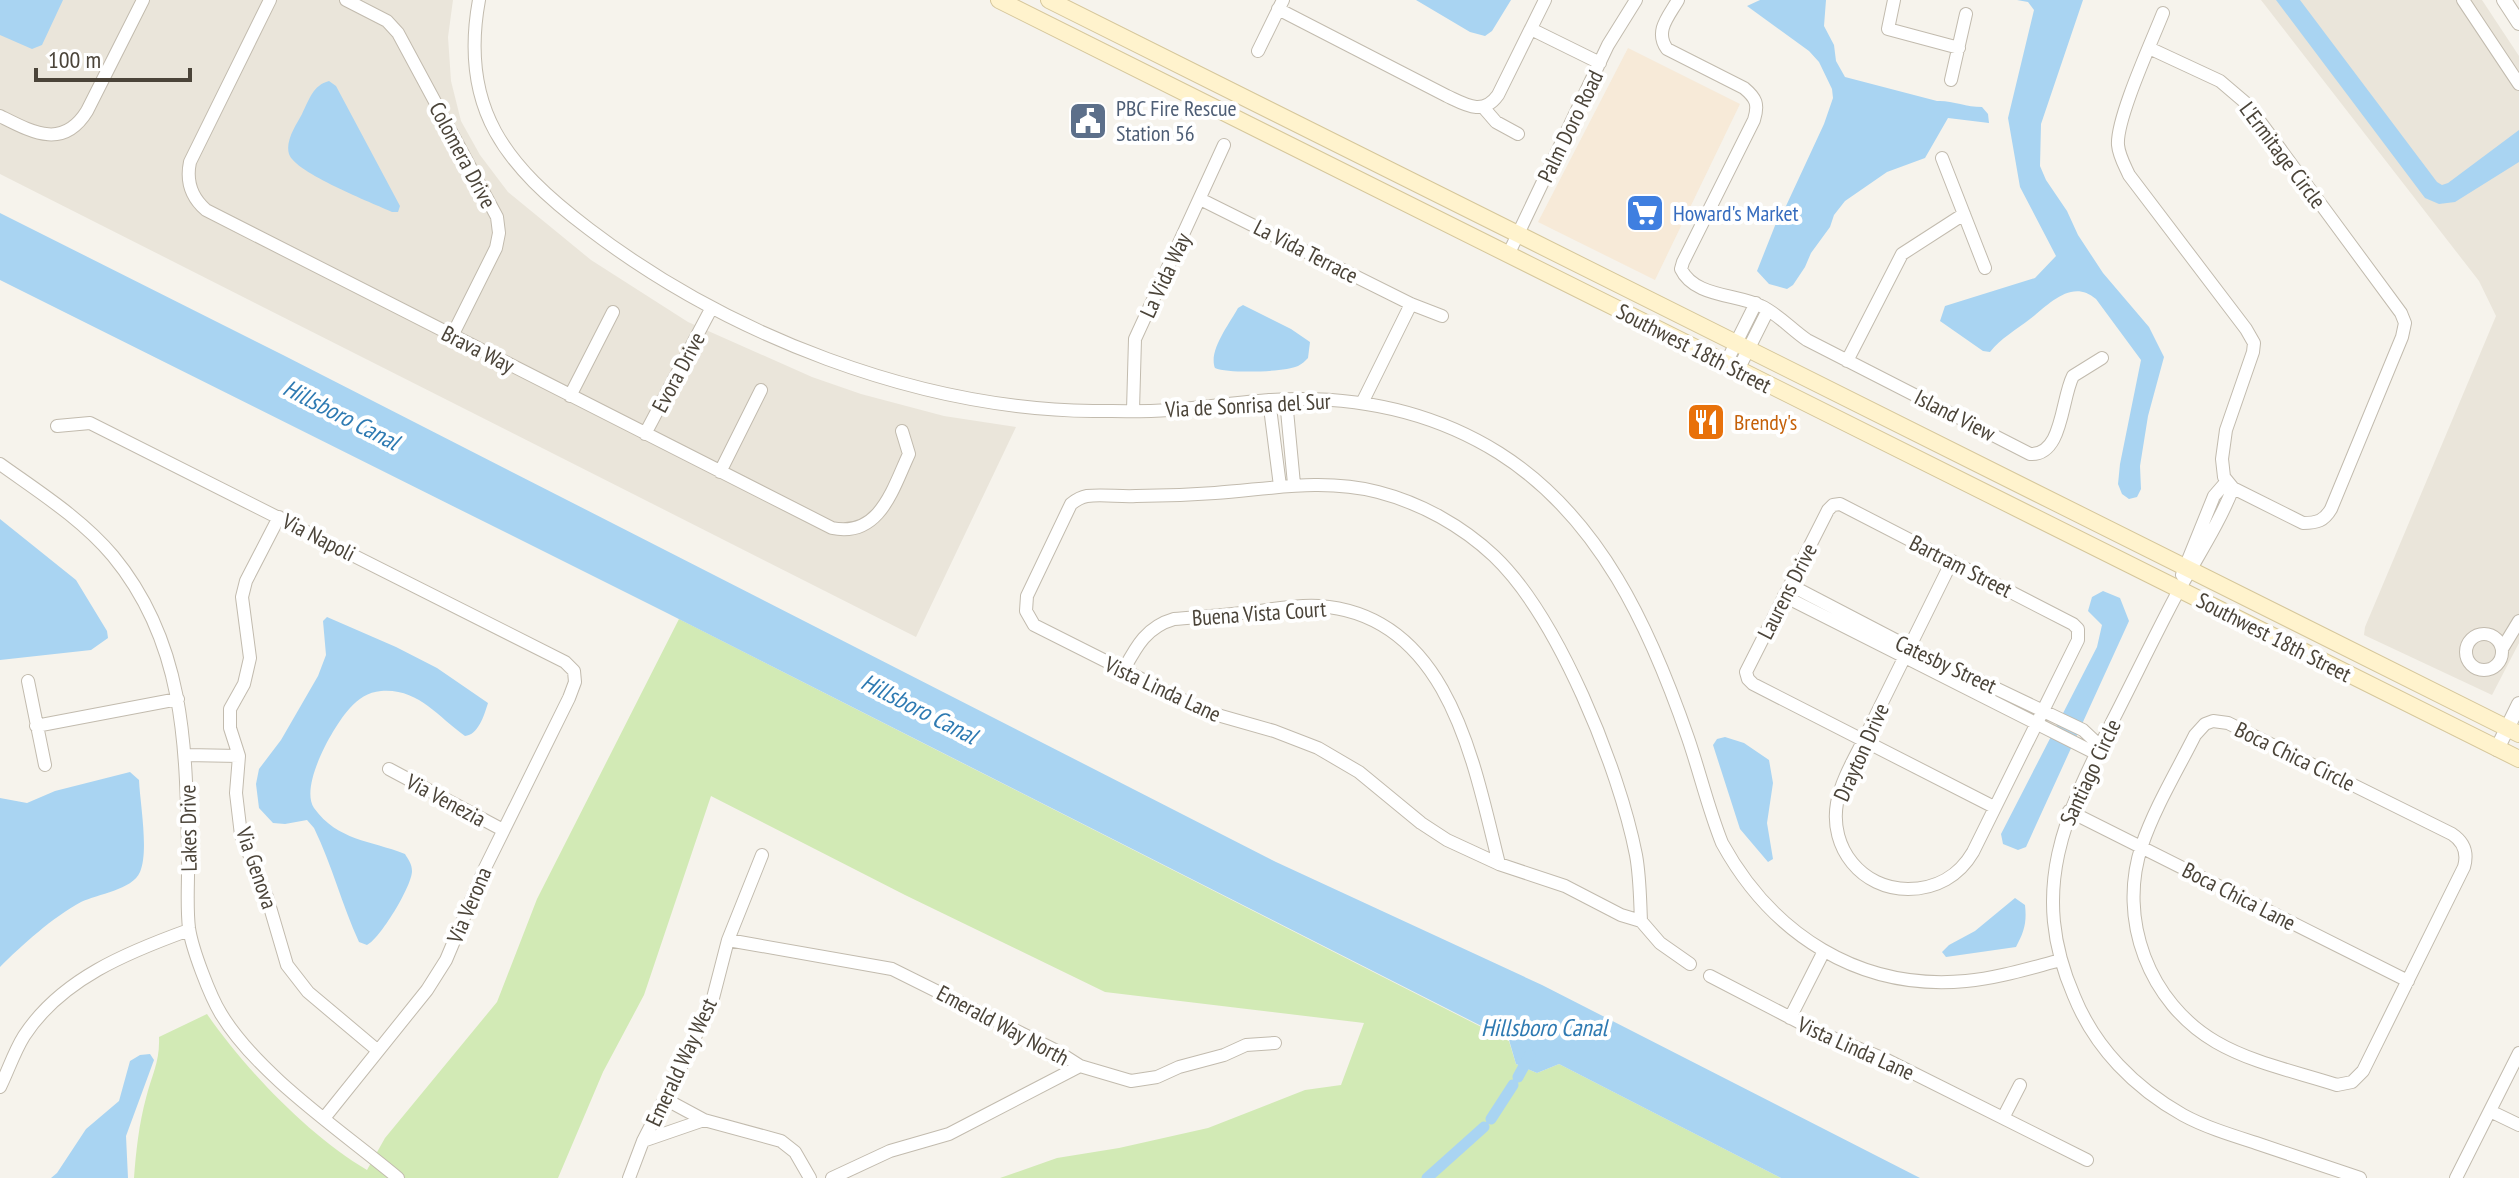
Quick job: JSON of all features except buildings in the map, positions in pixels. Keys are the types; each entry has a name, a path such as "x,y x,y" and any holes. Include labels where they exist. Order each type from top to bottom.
{"main road":[{"name":"Southwest 18th Street","path":"999,0 2519,759"},
{"name":"Southwest 18th Street","path":"1049,0 2513,731"}],"street":[{"path":"0,116 42,135 65,131 78,123 143,0"},
{"name":"Brava Way","path":"270,0 188,169 192,192 200,205 212,214 840,530 855,529 876,518 885,506 909,454 902,431"},
{"name":"Colomera Drive","path":"346,0 387,21 398,33 497,217 499,233 496,248 452,336"},
{"name":"Via de Sonrisa del Sur","path":"479,0 474,46 480,94 501,143 517,166 566,212 608,244 711,309 805,351 913,385 958,395 1035,407 1089,411 1164,411 1269,400 1332,399 1435,421 1481,443 1535,480 1582,526 1615,573 1654,651 1689,742 1712,817 1735,866 1769,909 1789,928 1824,951 1877,973 1936,982 1995,977 2061,960"},
{"path":"1258,51 1281,5 1447,96 1472,108 1483,107 1498,95 1545,0"},
{"name":"Palm Doro Road","path":"1508,255 1600,63 1636,0"},
{"name":"Island View","path":"1678,0 1662,29 1661,37 1667,49 1744,88 1755,96 1757,104 1754,120 1681,269 1684,276 1716,293 1762,306 1807,340 2030,454 2045,452 2054,439 2073,376 2102,358"},
{"path":"1894,0 1888,29 1959,48"},
{"path":"2463,0 2519,84"},
{"path":"2504,0 2519,23"},
{"path":"2163,13 2120,126 2118,146 2129,175 2254,343 2250,364 2226,430 2222,459 2230,485 2179,590"},
{"path":"1951,80 1966,14"},
{"path":"1531,29 1600,63"},
{"name":"L'Ermitage Circle","path":"2149,48 2220,81 2247,104 2401,313 2405,323 2402,337 2327,516 2315,523 2303,523 2230,485"},
{"path":"1483,107 1496,122 1518,134"},
{"name":"La Vida Way","path":"1133,410 1135,339 1224,145"},
{"path":"1942,158 1985,268"},
{"name":"La Vida Terrace","path":"1200,199 1411,304 1442,316"},
{"path":"1847,361 1902,254 1964,214"},
{"path":"1362,403 1411,304"},
{"path":"1732,367 1762,306"},
{"name":"Evora Drive","path":"645,434 711,309"},
{"path":"570,396 613,312"},
{"path":"720,472 761,390"},
{"path":"1269,400 1280,486"},
{"path":"1286,400 1294,484"},
{"name":"Via Napoli","path":"57,426 90,423 565,662 574,671"},
{"name":"Lakes Drive","path":"0,464 68,512 112,554 155,620 169,659 186,755 189,930 220,1013 243,1044 281,1084 398,1178"},
{"name":"Vista Linda Lane","path":"1641,921 1635,852 1605,753 1557,645 1531,599 1513,576 1472,537 1448,521 1406,501 1350,486 1294,484 1171,496 1085,496 1071,504 1027,596 1026,611 1039,629 1207,712 1274,731 1318,748 1359,772 1434,832 1472,853 1565,886 1621,915 1641,921 1660,943 1690,964"},
{"name":"Bartram Street","path":"1833,505 1840,504 2073,624 2078,629 2078,640"},
{"name":"Laurens Drive","path":"1833,505 1746,672 1753,684 1864,741"},
{"name":"Via Genova","path":"279,517 246,581 242,597 250,658 244,684 230,709 230,728 239,756 236,793 241,835 267,897 287,965 308,992 377,1050"},
{"name":"Drayton Drive","path":"1952,561 1842,787 1836,821 1845,854 1862,873 1892,887 1909,889 1931,886 1945,880 1969,858 2078,640"},
{"name":"Catesby Street","path":"1787,590 2036,723 2099,750"},
{"name":"Santiago Circle","path":"2179,590 2069,811 2059,846 2053,891 2061,960 2075,1001 2098,1040 2121,1068 2163,1103 2212,1128 2360,1178"},
{"name":"Buena Vista Court","path":"1123,671 1143,637 1154,627 1174,619 1317,606 1345,610 1371,619 1411,646 1440,684 1470,754 1499,864"},
{"path":"2502,649 2519,621"},
{"name":"Catesby Street","path":"1907,652 2056,716 2083,730 2099,750"},
{"name":"Via Verona","path":"325,1117 427,990 446,960 503,830 569,698 575,682 574,671"},
{"path":"28,681 45,765"},
{"path":"36,726 178,699"},
{"path":"2497,749 2513,731 2519,704"},
{"name":"Boca Chica Circle","path":"2213,721 2228,723 2458,838 2466,852 2466,860 2408,981 2363,1071 2352,1082 2337,1085 2231,1050 2187,1021 2159,987 2147,965 2137,934 2134,912 2136,867 2141,847 2195,735 2205,724 2213,721"},
{"path":"1864,741 1994,807"},
{"path":"186,755 239,756"},
{"name":"Via Venezia","path":"389,769 503,830"},
{"name":"Boca Chica Lane","path":"2069,811 2408,981"},
{"name":"Emerald Way West","path":"629,1178 643,1141 713,998 728,940 762,855"},
{"path":"0,1087 23,1038 48,1006 91,974 127,953 189,930"},
{"name":"Emerald Way North","path":"728,940 892,969 1055,1050 1080,1066 1131,1081 1157,1077 1246,1045 1275,1043"},
{"path":"1790,1018 1824,951"},
{"name":"Vista Linda Lane","path":"1710,976 1835,1040 1887,1060 2087,1160"},
{"path":"2456,1178 2519,1053"},
{"path":"832,1178 890,1151 949,1134 1080,1066"},
{"path":"2003,1118 2020,1085"},
{"path":"665,1099 704,1120 781,1141 795,1152 810,1178"},
{"path":"2490,1111 2519,1125"},
{"path":"643,1141 704,1120"}],"shaded area":[{"path":"0,0 453,0 448,37 451,81 461,121 480,155 508,192 591,260 688,322 812,377 861,394 944,416 1016,427 916,637 0,174"},
{"path":"2261,0 2482,0 2519,56 2519,643 2492,695 2364,635 2496,316 2479,281"},
{"path":"1628,48 1740,104 1655,280 1538,222"}],"green space":[{"path":"679,619 1509,1041 1516,1064 1537,1073 1559,1064 1781,1178 1000,1178 1057,1158 1208,1128 1305,1090 1341,1085 1364,1023 1105,992 711,796 644,995 603,1072 558,1178 134,1178 140,1128 157,1061 159,1037 207,1014 240,1057 280,1100 323,1139 367,1170 385,1138 497,1002 537,899"}],"water":[{"path":"0,0 63,0 42,45 32,49 0,35"},
{"path":"1416,0 1511,0 1492,31 1485,36 1470,32"},
{"path":"1760,0 1826,0 1824,26 1845,77 1937,101 1982,107 1988,114 1989,123 1948,118 1925,158 1887,172 1845,201 1805,267 1787,289 1769,284 1757,271 1782,208 1786,206 1833,98 1819,62 1809,51 1747,6"},
{"path":"2017,0 2083,0 2041,124 2040,166 2078,235 2103,273 2149,327 2164,357 2148,416 2140,466 2141,489 2137,497 2129,499 2122,494 2118,484 2141,360 2096,299 2078,291 2061,296 1990,352 1983,351 1940,321 1945,306 2035,278 2056,256 2020,187 2008,118 2034,10 2028,2"},
{"path":"2276,0 2300,0 2437,182 2442,185 2448,183 2519,130 2519,162 2455,202 2439,204 2425,198"},
{"path":"329,81 336,86 400,206 398,212 319,178 294,162 289,154 290,139 309,98 319,86"},
{"name":"Hillsboro Canal","path":"0,213 1276,862 1542,985 1920,1178 1781,1178 1559,1064 1537,1073 1516,1064 1509,1040 665,612 0,280"},
{"path":"1243,305 1310,342 1308,358 1298,366 1282,370 1244,372 1215,368 1217,346 1238,308"},
{"path":"0,519 76,580 107,631 108,638 91,650 0,660"},
{"path":"2103,591 2120,598 2129,621 2026,847 2018,850 2003,844 2001,834 2097,647 2102,625 2088,611 2092,597"},
{"path":"327,617 437,668 488,703 477,729 465,736 436,712 406,694 376,692 364,696 343,716 320,756 311,785 311,798 323,819 355,838 405,854 412,868 407,888 394,911 380,933 367,945 359,942 314,828 307,820 273,823 259,808 256,784 259,769 281,740 318,676 326,655 323,621"},
{"path":"1725,737 1744,743 1769,760 1773,783 1767,823 1773,859 1768,862 1740,829 1713,745 1717,739"},
{"path":"130,772 139,780 144,840 143,863 136,878 122,887 81,902 60,915 0,967 0,798 27,803 55,791"},
{"path":"2015,898 2025,905 2026,911 2016,947 1946,957 1942,952 1975,931"},
{"path":"150,1054 154,1060 126,1136 128,1178 51,1178 86,1129 119,1101 130,1061"}],"waterway":[{"path":"1518,1077 1530,1055"},
{"path":"1491,1119 1513,1085"},
{"path":"1427,1178 1484,1127"}],"place":[{"name":"PBC Fire Rescue Station 56","path":"1088,121"},
{"name":"Howard's Market","path":"1645,213"},
{"name":"Brendy's","path":"1706,422"}]}
